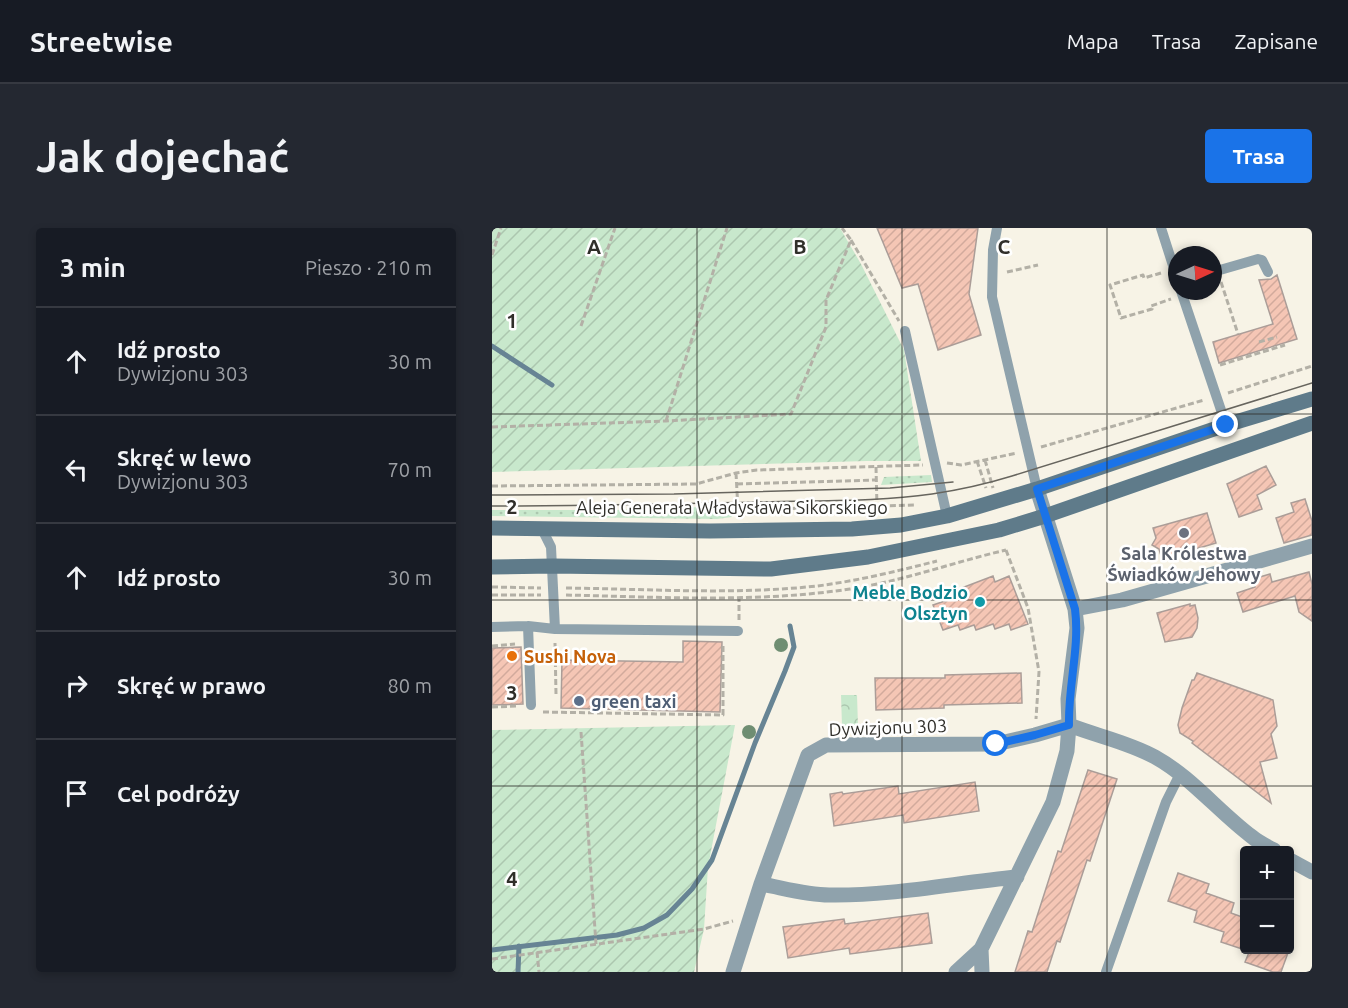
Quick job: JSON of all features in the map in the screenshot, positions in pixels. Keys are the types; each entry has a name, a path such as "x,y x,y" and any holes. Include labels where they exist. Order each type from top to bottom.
{"main road":[{"name":"Aleja Generała Władysława Sikorskiego","path":"492,528 852,530 901,525 946,516 1037,489 1226,425 1312,399"},
{"path":"492,567 771,569 868,557 999,530 1312,423"}],"street":[{"path":"956,972 981,949 1053,802 1067,751 1068,699 1077,628 1075,609 1037,489"},
{"path":"1075,609 1122,600 1312,546"},
{"path":"1069,725 1136,747 1156,758 1180,774 1252,837 1267,846"},
{"name":"Dywizjonu 303","path":"733,972 761,884 808,755 826,745 996,744 1069,725"},
{"path":"1294,862 1312,872"},
{"path":"761,884 826,895 877,894 1017,877"},
{"path":"981,949 981,972"}],"lane":[{"path":"998,228 993,250 992,297 1037,489"},
{"path":"1161,228 1168,249"},
{"path":"1222,269 1258,259 1262,260 1268,272"},
{"path":"1184,300 1226,425"},
{"path":"904,331 946,516"},
{"path":"541,527 551,547 555,629"},
{"path":"528,626 531,705"},
{"path":"492,627 738,631"},
{"path":"1106,972 1121,924 1166,802 1180,774"}],"path":[{"path":"492,255 501,228"},
{"path":"581,326 615,228"},
{"path":"666,421 727,228"},
{"path":"842,228 904,331"},
{"path":"492,427 791,414 826,327 826,300 851,240"},
{"path":"993,272 1011,272 1038,265"},
{"path":"1168,274 1144,278 1143,275 1110,285 1121,318 1152,309 1151,306 1168,299"},
{"path":"1222,283 1238,334"},
{"path":"1259,342 1277,337"},
{"path":"1207,369 1285,345"},
{"path":"492,486 696,484 757,470 936,465 950,462 961,465 1029,450 1312,366"},
{"path":"985,459 994,491"},
{"path":"977,461 988,494"},
{"path":"736,473 738,510 877,507 876,467"},
{"path":"737,484 876,480"},
{"path":"492,595 739,598 802,595 884,583 1006,550 1028,608 1039,672 1035,735"},
{"path":"739,598 739,612"},
{"path":"555,629 556,694"},
{"path":"492,708 531,705 543,713 723,715 723,631"},
{"path":"492,646 529,644"},
{"path":"581,732 596,942"},
{"path":"492,959 596,942 704,929 751,916"},
{"path":"537,952 539,972"}],"green space":[{"path":"492,228 840,228 861,264 904,350 921,461 492,472"},
{"path":"931,475 932,482 881,485 884,477"},
{"path":"731,506 732,517 717,519 492,516 492,510 615,510"},
{"path":"841,695 857,695 858,726 842,726"},
{"path":"735,725 708,867 704,929 694,972 492,972 492,730"}],"building":[{"path":"877,228 978,228 969,294 981,335 938,350 918,284 902,288"},
{"path":"1277,275 1297,339 1219,363 1213,342 1273,324 1259,280 1271,279"},
{"path":"1266,466 1276,485 1257,495 1262,509 1239,517 1227,484"},
{"path":"1305,499 1312,521 1312,535 1284,543 1276,518 1294,512 1291,503"},
{"name":"Sala Królestwa Świadków Jehowy","path":"1207,513 1216,543 1162,559 1159,549 1152,545 1156,538 1153,528"},
{"path":"1309,572 1312,584 1312,621 1299,612 1295,596 1243,612 1237,593 1255,587 1253,579 1270,574 1272,582"},
{"name":"Meble Bodzio Olsztyn","path":"993,576 995,582 1009,576 1028,624 1011,630 1009,624 995,629 993,624 976,630 974,625 960,630 958,625 943,630 933,605 948,600 946,594"},
{"path":"1190,604 1190,606 1195,605 1198,618 1197,628 1192,637 1165,642 1157,613"},
{"path":"683,641 722,642 720,712 561,708 562,660 683,662"},
{"path":"521,647 523,704 492,705 492,648"},
{"path":"1021,673 1022,703 876,710 875,678 945,678 945,675"},
{"path":"1197,673 1273,700 1277,726 1271,734 1277,758 1260,762 1271,803 1180,733 1178,725 1182,708 1192,680"},
{"path":"1088,770 1117,779 1090,861 1087,860 1060,942 1057,941 1047,972 1015,972 1028,931 1032,932 1058,851 1061,852"},
{"path":"975,782 979,811 904,823 903,815 834,826 830,794 898,786 899,794"},
{"path":"1178,873 1209,884 1206,893 1234,903 1231,913 1240,916 1240,948 1221,942 1224,932 1194,922 1197,911 1168,901"},
{"path":"928,913 932,943 850,954 849,948 788,958 783,927 844,919 845,924"},
{"path":"1248,954 1288,954 1281,972 1273,972 1245,962"}],"waterway":[{"path":"492,346 552,385"},
{"path":"492,950 617,935 644,928 667,915 692,889 712,860 755,743 794,647 790,626"},
{"path":"518,972 519,946"}],"tram line":[{"path":"492,506 846,500 932,494 1002,479 1312,383"},
{"path":"492,495 674,494 890,488 953,482"}],"place":[{"name":"Sala Królestwa Świadków Jehowy","path":"1184,533"},
{"name":"Meble Bodzio Olsztyn","path":"980,602"},
{"name":"Sushi Nova","path":"512,656"},
{"name":"green taxi","path":"579,701"}],"route":[{"path":"996,744 1069,725 1068,699 1077,628 1075,609 1037,489 1226,425"}]}
